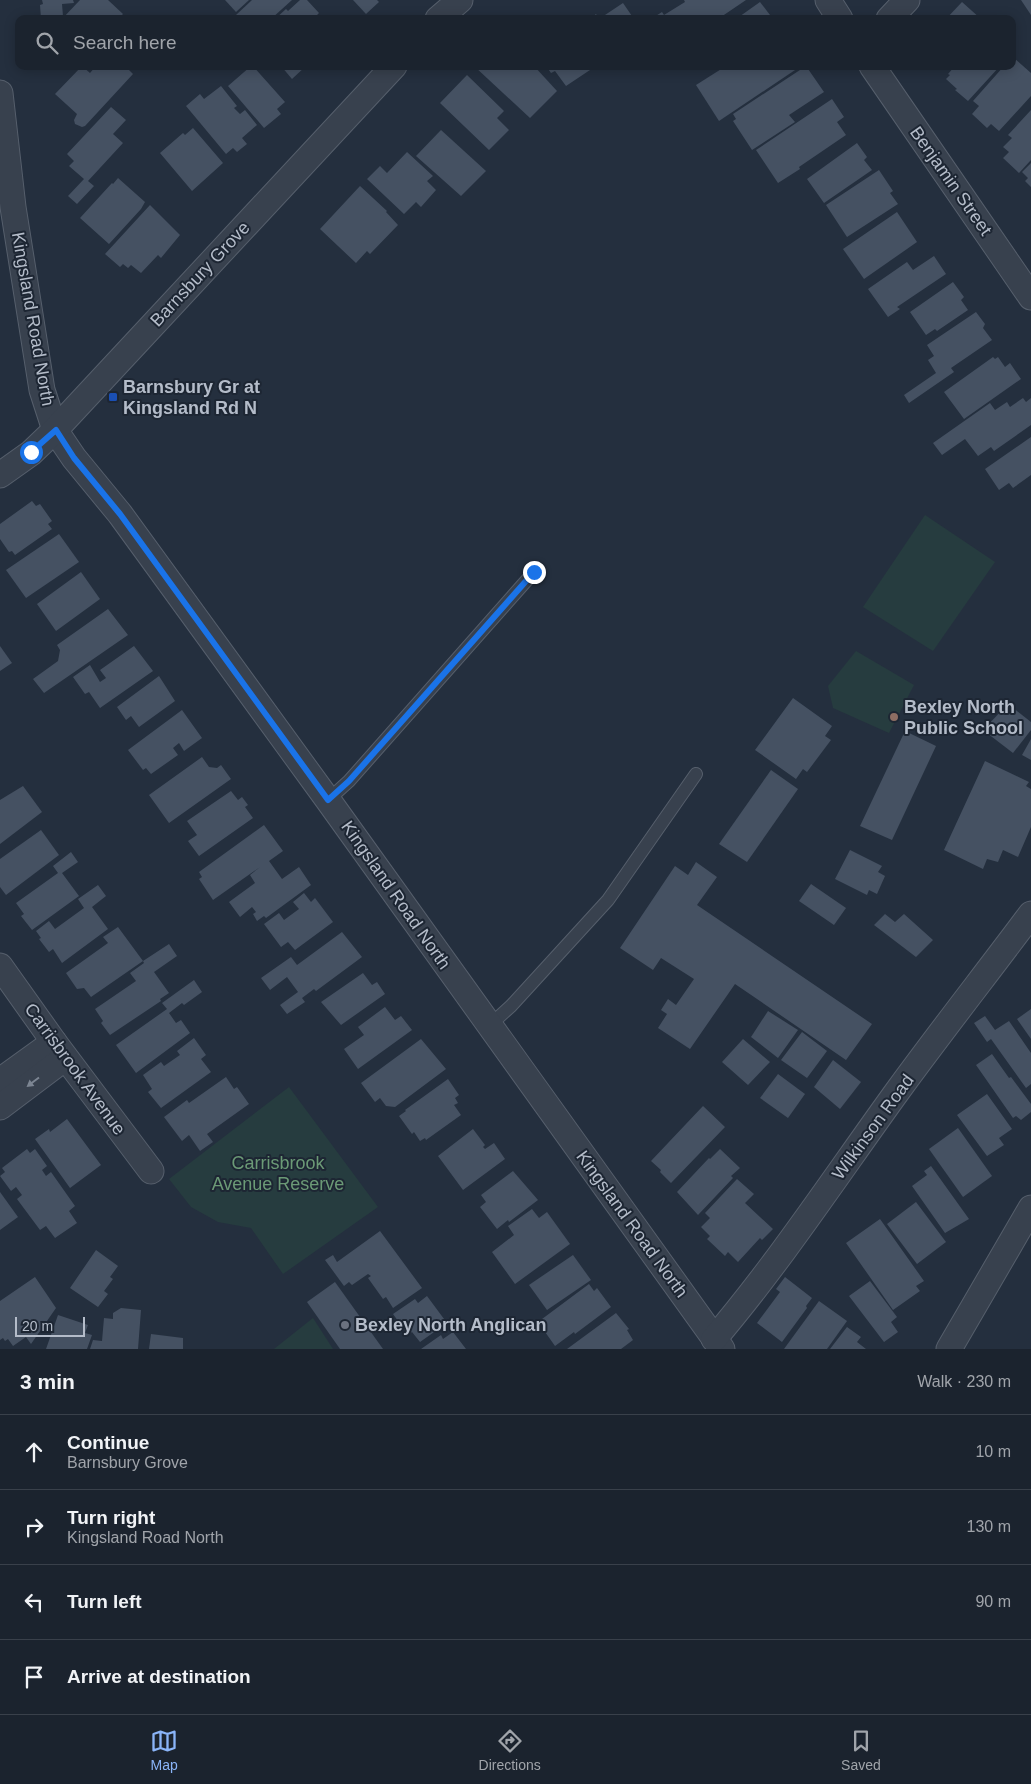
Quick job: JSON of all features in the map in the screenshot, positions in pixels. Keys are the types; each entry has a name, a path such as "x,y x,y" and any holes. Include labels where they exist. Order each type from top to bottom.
{"street":[{"path":"443,15 460,0"},
{"path":"828,0 837,15"},
{"path":"893,15 907,0"},
{"name":"Barnsbury Grove","path":"0,475 56,430 390,70"},
{"name":"Benjamin Street","path":"875,70 1031,297"},
{"name":"Kingsland Road North","path":"0,93 13,207 42,390 56,430 74,458 120,514 328,800 718,1344"},
{"name":"Wilkinson Road","path":"718,1344 736,1314 899,1090 1031,914"},
{"name":"Carrisbrook Avenue","path":"0,966 59,1050 151,1171"},
{"path":"0,1081 59,1050"},
{"path":"0,1107 59,1050"},
{"path":"949,1349 1031,1208"}],"lane":[{"path":"328,800 349,781 534,572"},
{"path":"489,1026 511,1006 608,900 696,774"}],"green space":[{"path":"925,515 995,562 933,651 863,607"},
{"path":"856,651 914,685 889,733 833,708 828,686"},
{"name":"Carrisbrook Avenue Reserve","path":"289,1087 378,1207 283,1274 251,1228 218,1222 191,1207 169,1179"},
{"path":"313,1318 333,1349 274,1349"}],"building":[{"path":"42,0 73,0 74,3 62,4 63,15 41,15 40,5 43,4"},
{"path":"80,0 108,0 123,14 122,15 66,15"},
{"path":"225,0 249,0 236,12"},
{"path":"252,0 292,0 275,15 236,15"},
{"path":"300,0 307,0 319,13 317,15 279,15 286,9 288,11"},
{"path":"353,0 377,0 379,2 366,14"},
{"path":"684,0 746,0 724,15 664,15 685,2"},
{"path":"1021,0 1031,0 1031,15"},
{"path":"760,2 770,15 742,15"},
{"path":"962,2 977,15 950,15"},
{"path":"623,3 631,15 605,15"},
{"path":"1016,60 1031,73 1031,96 999,131 991,124 987,128 972,114 979,106 973,101 1000,70 1016,70"},
{"path":"78,70 87,70 90,73 93,70 129,70 133,74 82,127 75,124 74,120 77,114 55,94"},
{"path":"246,70 257,70 285,102 277,109 281,114 264,128 228,86"},
{"path":"284,70 302,70 292,79"},
{"path":"478,70 538,70 557,91 530,118"},
{"path":"549,70 590,70 566,86 555,71 551,73"},
{"path":"720,70 795,70 719,121 696,85"},
{"path":"800,70 809,70 824,92 789,115 795,122 752,150 733,121 736,119 733,114"},
{"path":"952,70 996,70 968,101 946,79 950,75 948,74"},
{"path":"467,75 504,111 497,118 509,130 489,150 440,103"},
{"path":"221,86 237,106 234,108 240,114 245,110 257,125 242,138 247,144 237,152 233,148 226,154 186,106 200,94 204,99"},
{"path":"832,99 844,117 837,122 846,135 778,183 756,150"},
{"path":"111,107 126,120 113,134 123,143 88,181 94,186 77,204 68,196 84,179 69,166 74,161 67,154"},
{"path":"1031,110 1031,160 1019,173 1003,158 1009,152 1003,147 1012,138 1008,135"},
{"path":"193,128 223,163 192,191 160,153 183,133 185,135"},
{"path":"441,130 486,171 461,196 416,156"},
{"path":"857,143 867,157 864,160 872,170 824,203 807,179"},
{"path":"407,152 433,176 427,181 436,190 421,207 416,202 404,214 367,179 380,166 387,173"},
{"path":"1031,163 1031,187 1025,181 1028,178 1022,172"},
{"path":"879,170 893,191 890,193 898,204 847,237 826,205"},
{"path":"118,178 145,202 141,209 109,244 80,218"},
{"path":"360,186 387,211 398,225 370,254 367,251 356,263 320,229"},
{"path":"150,205 180,235 161,258 158,255 141,273 131,265 128,268 123,264 120,267 105,254"},
{"path":"897,212 917,242 864,279 843,249"},
{"path":"934,256 946,274 897,307 900,309 888,317 868,289 907,262 913,270"},
{"path":"953,282 964,297 961,300 968,310 937,331 935,329 926,335 910,312"},
{"path":"976,312 985,324 983,328 992,340 951,368 954,372 909,403 904,395 936,373 928,360 934,356 927,345"},
{"path":"993,357 995,359 998,357 1005,367 1010,363 1021,379 964,419 944,392"},
{"path":"1023,398 1026,402 1031,398 1031,425 994,451 991,447 978,456 965,439 942,455 933,443 990,403 995,410 1007,402 1010,407"},
{"path":"1031,437 1031,475 1013,488 1009,483 999,490 985,469"},
{"path":"32,501 36,506 40,504 52,521 48,524 52,529 15,555 12,551 9,552 0,539 0,524"},
{"path":"59,534 79,562 26,598 6,570"},
{"path":"81,572 100,599 56,631 37,604"},
{"path":"108,609 128,635 44,693 33,679 58,661 60,650 57,645"},
{"path":"0,646 12,663 0,671"},
{"path":"134,646 153,671 100,708 89,692 85,694 73,677 90,665 100,682 106,678 100,670"},
{"path":"159,676 175,701 139,727 131,716 126,720 117,707"},
{"path":"793,698 832,726 825,736 831,740 807,772 803,769 796,779 755,750"},
{"path":"1008,704 1031,722 1031,730 1013,753 983,730"},
{"path":"182,710 202,738 184,751 179,743 173,748 178,755 151,774 146,768 143,770 128,750"},
{"path":"905,731 936,746 892,840 860,826"},
{"path":"1031,739 1031,760 1022,755"},
{"path":"202,757 209,767 217,768 221,765 231,779 169,823 149,795"},
{"path":"985,761 1029,782 1026,786 1031,789 1031,827 1018,857 1003,850 998,862 987,859 983,869 944,850"},
{"path":"771,770 798,789 747,862 719,844"},
{"path":"23,786 42,812 0,844 0,800"},
{"path":"231,791 238,800 242,797 248,805 245,807 253,818 199,856 188,841 197,835 187,821"},
{"path":"264,825 283,851 269,861 282,879 299,867 311,885 266,918 264,916 257,921 253,914 256,912 252,907 240,917 229,902 255,883 250,875 260,867 213,900 199,879 202,877 199,872"},
{"path":"41,830 59,855 6,895 0,887 0,859"},
{"path":"850,850 882,866 878,872 885,876 877,894 869,890 867,895 835,879"},
{"path":"71,852 78,862 62,873 79,896 32,930 21,916 24,914 16,903 58,873 53,866"},
{"path":"696,862 717,877 697,905 872,1024 846,1060 735,984 690,1049 658,1028 667,1014 661,1010 668,999 676,1005 694,979 661,958 653,970 620,948 675,866 688,875"},
{"path":"811,884 846,908 834,925 799,901"},
{"path":"98,885 106,896 92,907 108,929 62,963 53,949 49,952 39,939 41,938 36,931 49,921 55,929 84,908 78,899"},
{"path":"304,893 311,902 315,898 333,922 295,950 288,942 281,947 264,924 279,913 284,920 299,909 293,902"},
{"path":"885,914 895,922 904,914 933,940 916,957 874,925"},
{"path":"118,927 143,961 91,997 84,988 77,989 66,973 108,943 103,937"},
{"path":"342,932 362,957 316,991 314,989 302,998 305,1002 287,1014 280,1005 298,992 287,977 270,990 261,978 291,957 297,965"},
{"path":"169,944 177,956 154,972 169,993 160,999 161,1001 110,1035 101,1023 103,1021 95,1009 136,981 130,973 144,963 143,961"},
{"path":"363,973 372,985 377,982 385,994 341,1025 321,1002"},
{"path":"194,980 202,992 169,1013 176,1023 181,1020 190,1033 136,1073 116,1045 167,1009 162,1003"},
{"path":"385,1007 395,1020 401,1016 412,1030 358,1069 344,1049 364,1035 358,1027"},
{"path":"1031,1009 1031,1039 1017,1019"},
{"path":"768,1011 798,1030 778,1058 751,1037"},
{"path":"985,1016 995,1030 1009,1021 1031,1053 1031,1084 1026,1088 991,1039 987,1042 974,1023"},
{"path":"802,1032 827,1051 807,1078 781,1060"},
{"path":"194,1038 206,1055 201,1059 211,1072 161,1108 148,1092 152,1089 143,1075 161,1062 164,1066 180,1055 177,1051"},
{"path":"421,1039 446,1069 395,1107 386,1106 380,1098 375,1102 361,1083"},
{"path":"743,1039 770,1062 748,1085 722,1062"},
{"path":"992,1054 1031,1104 1031,1112 1021,1120 1016,1116 1013,1118 976,1065"},
{"path":"833,1060 861,1082 840,1109 814,1087"},
{"path":"778,1074 805,1094 788,1118 760,1098"},
{"path":"226,1077 234,1089 237,1087 249,1104 207,1134 213,1142 200,1151 189,1135 182,1141 164,1117 187,1100 189,1103"},
{"path":"448,1079 459,1095 455,1098 458,1103 454,1105 461,1115 426,1140 425,1138 420,1141 414,1132 412,1134 399,1116"},
{"path":"987,1094 1012,1129 999,1138 1004,1145 987,1156 957,1115"},
{"path":"703,1106 725,1127 671,1183 651,1161"},
{"path":"67,1119 101,1165 70,1188 35,1139 49,1129 50,1132"},
{"path":"958,1128 992,1176 963,1197 929,1149"},
{"path":"473,1129 485,1145 483,1147 485,1149 494,1143 505,1159 463,1190 438,1156"},
{"path":"27,1149 30,1153 35,1149 47,1166 42,1170 46,1176 51,1172 75,1206 69,1211 77,1223 55,1238 46,1226 40,1230 17,1199 22,1195 16,1187 11,1191 0,1176 5,1172 2,1168"},
{"path":"720,1149 740,1168 698,1215 677,1192"},
{"path":"931,1166 969,1219 945,1233 912,1186 927,1175 924,1171"},
{"path":"513,1171 538,1200 497,1229 480,1207 486,1202 481,1195"},
{"path":"737,1179 754,1194 745,1203 773,1229 762,1240 760,1238 738,1262 728,1252 725,1256 707,1239 710,1236 701,1227 710,1218 705,1213"},
{"path":"0,1192 18,1217 0,1230"},
{"path":"916,1202 946,1242 917,1264 887,1224"},
{"path":"532,1209 539,1218 547,1212 570,1244 515,1284 492,1252 514,1235 508,1226"},
{"path":"880,1219 924,1281 916,1286 920,1291 893,1310 846,1243"},
{"path":"380,1231 422,1288 393,1308 386,1297 383,1299 368,1278 371,1276 368,1274 352,1285 349,1282 344,1286 325,1260 333,1255 337,1262"},
{"path":"96,1250 118,1266 110,1277 113,1279 104,1291 108,1294 98,1307 70,1288"},
{"path":"573,1255 591,1280 547,1310 529,1285"},
{"path":"35,1277 56,1308 31,1344 26,1337 13,1346 8,1339 5,1341 3,1338 0,1340 0,1301"},
{"path":"785,1277 812,1298 806,1306 807,1308 782,1342 757,1323 780,1292 776,1289"},
{"path":"870,1281 897,1317 891,1322 898,1332 884,1342 849,1296"},
{"name":"Bexley North Anglican","path":"335,1282 383,1349 340,1349 307,1302"},
{"path":"589,1284 594,1291 597,1288 611,1307 575,1334 574,1332 555,1346 538,1322"},
{"path":"427,1296 447,1323 420,1342 412,1332 408,1335 393,1314 415,1299 418,1303"},
{"path":"819,1301 847,1321 827,1349 784,1349"},
{"path":"121,1308 141,1310 138,1349 90,1349 93,1340 102,1341 104,1318 113,1319 113,1313"},
{"path":"616,1313 629,1329 627,1330 633,1340 621,1349 567,1349"},
{"path":"58,1315 88,1325 85,1333 92,1335 87,1349 46,1349"},
{"path":"847,1327 861,1337 857,1342 866,1349 830,1349"},
{"path":"453,1332 466,1349 421,1349 441,1335 443,1339"},
{"path":"151,1334 183,1338 183,1349 149,1349"}],"place":[{"name":"Barnsbury Gr at Kingsland Rd N","path":"113,397"},
{"name":"Bexley North Public School","path":"894,717"},
{"name":"Bexley North Anglican","path":"345,1325"}],"route":[{"path":"31,452 56,430 74,458 120,514 328,800 349,781 534,572"}]}
